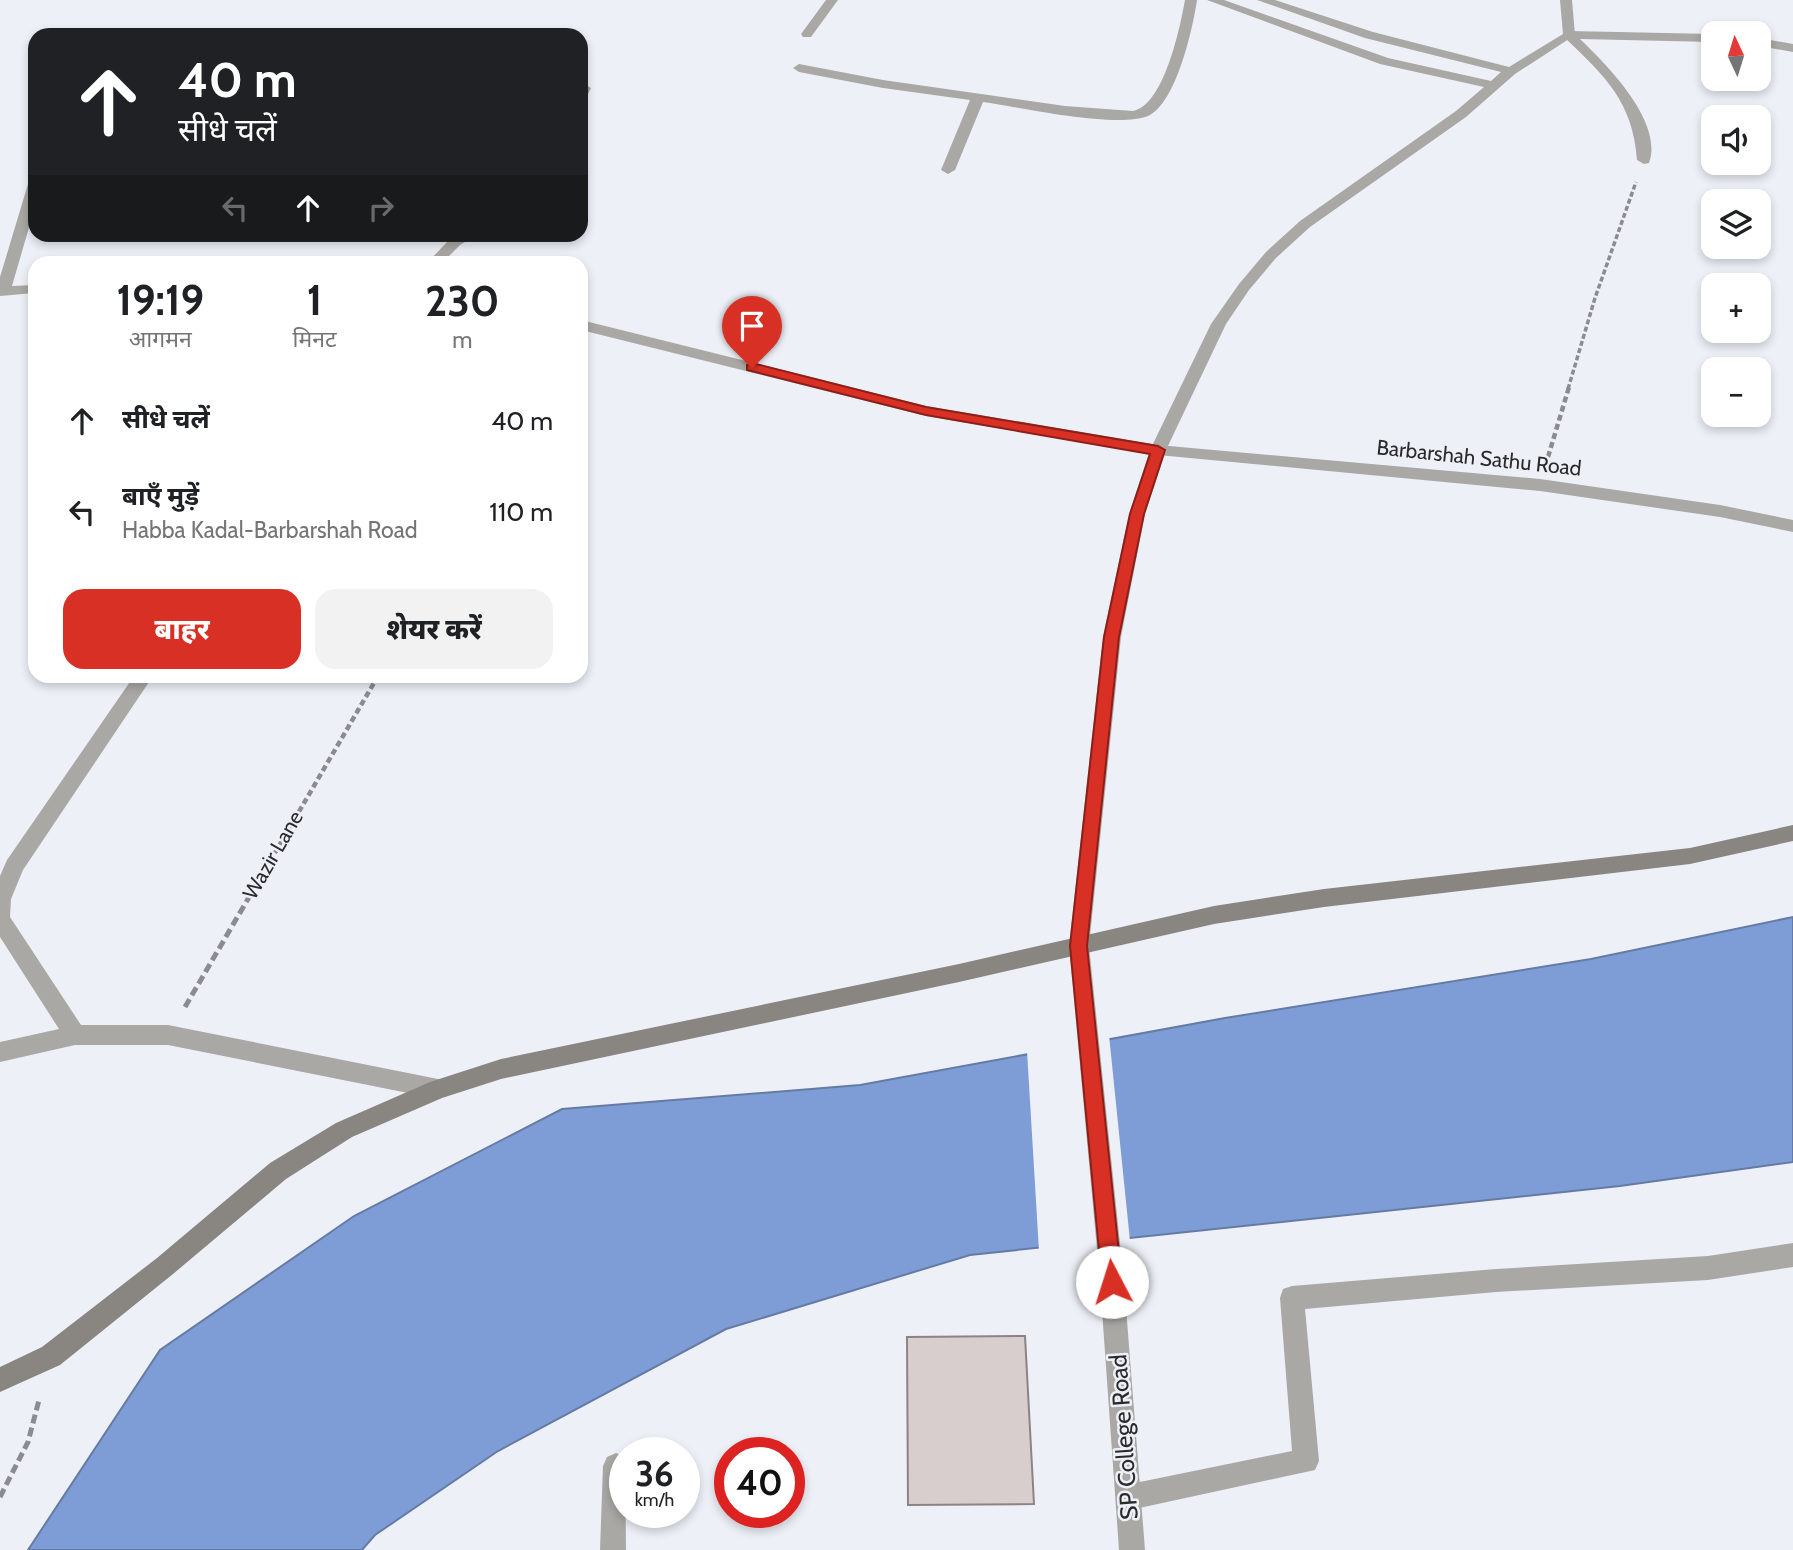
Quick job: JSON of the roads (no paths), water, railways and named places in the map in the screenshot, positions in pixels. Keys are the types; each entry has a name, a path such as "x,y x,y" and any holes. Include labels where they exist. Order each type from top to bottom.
{"main road":[{"path":"0,1380 51,1356 165,1266 278,1171 344,1130 438,1089 501,1069 1214,915 1325,898 1690,856 1793,833"}],"street":[{"path":"807,34 832,0"},
{"path":"799,68 883,84 1110,115 1142,114 1155,106 1180,50 1189,20 1191,0"},
{"path":"1213,0 1351,51 1421,70 1493,85"},
{"path":"1263,0 1369,35 1511,71"},
{"path":"1566,0 1569,34 1595,60 1629,104 1641,128 1644,160"},
{"path":"1569,34 1701,38"},
{"name":"SP College Road","path":"1132,1550 1112,1282 1079,946 1112,637 1137,514 1158,450 1219,324 1271,255 1305,224 1461,114 1511,71 1569,34"},
{"path":"1771,45 1793,48"},
{"path":"948,170 978,97"},
{"path":"28,207 2,291 28,289"},
{"path":"441,256 455,242"},
{"path":"588,327 926,411 1158,450"},
{"name":"Barbarshah Sathu Road","path":"1158,450 1540,485 1720,511 1793,526"},
{"path":"75,1035 0,918 1,900 14,866 139,683"},
{"path":"0,1052 75,1035 169,1035 438,1089"},
{"path":"1130,1497 1306,1461 1292,1297 1521,1278 1711,1267 1761,1262 1793,1255"},
{"path":"612,1550 613,1528"}],"water":[{"path":"1793,917 1793,1162 1620,1186 970,1255 726,1329 498,1451 375,1535 362,1550 28,1550 160,1350 354,1216 562,1109 860,1085 1225,1018 1591,959"}]}
